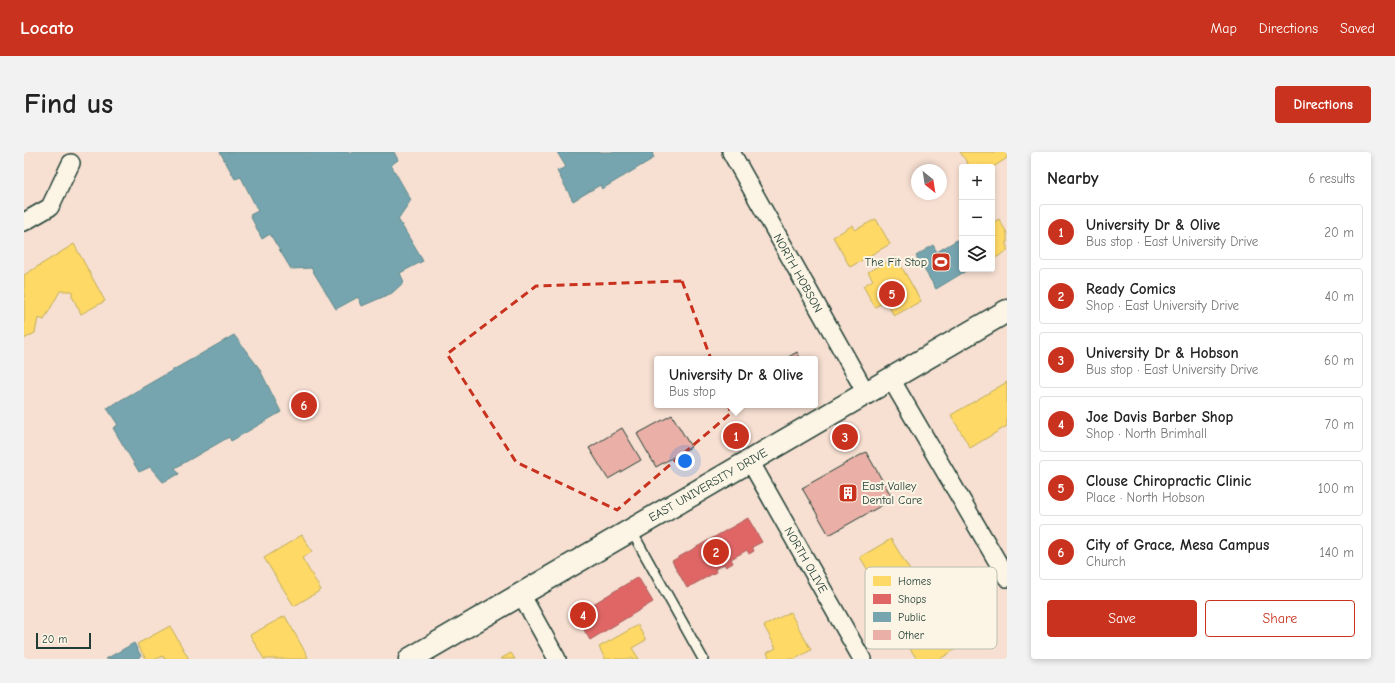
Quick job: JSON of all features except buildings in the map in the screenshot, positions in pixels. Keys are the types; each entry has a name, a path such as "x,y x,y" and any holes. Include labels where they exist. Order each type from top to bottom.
{"main road":[{"name":"EAST UNIVERSITY DRIVE","path":"410,659 1007,312"}],"street":[{"name":"NORTH HOBSON","path":"731,152 866,394"},
{"path":"24,222 50,207 71,163"},
{"path":"891,379 1007,578"},
{"name":"NORTH OLIVE","path":"750,461 862,659"},
{"path":"521,594 557,659"}],"lane":[{"path":"631,530 703,659"}],"highlighted area":[{"path":"682,281 731,413 617,510 516,462 447,354 536,286"}],"place":[{"name":"The Fit Stop","path":"941,262"},
{"name":"Clouse Chiropractic Clinic","path":"892,294"},
{"name":"City of Grace, Mesa Campus","path":"304,405"},
{"name":"University Dr & Olive","path":"736,436"},
{"name":"University Dr & Hobson","path":"845,437"},
{"name":"East Valley Dental Care","path":"848,493"},
{"name":"Ready Comics","path":"716,552"},
{"name":"Joe Davis Barber Shop","path":"583,615"}]}
